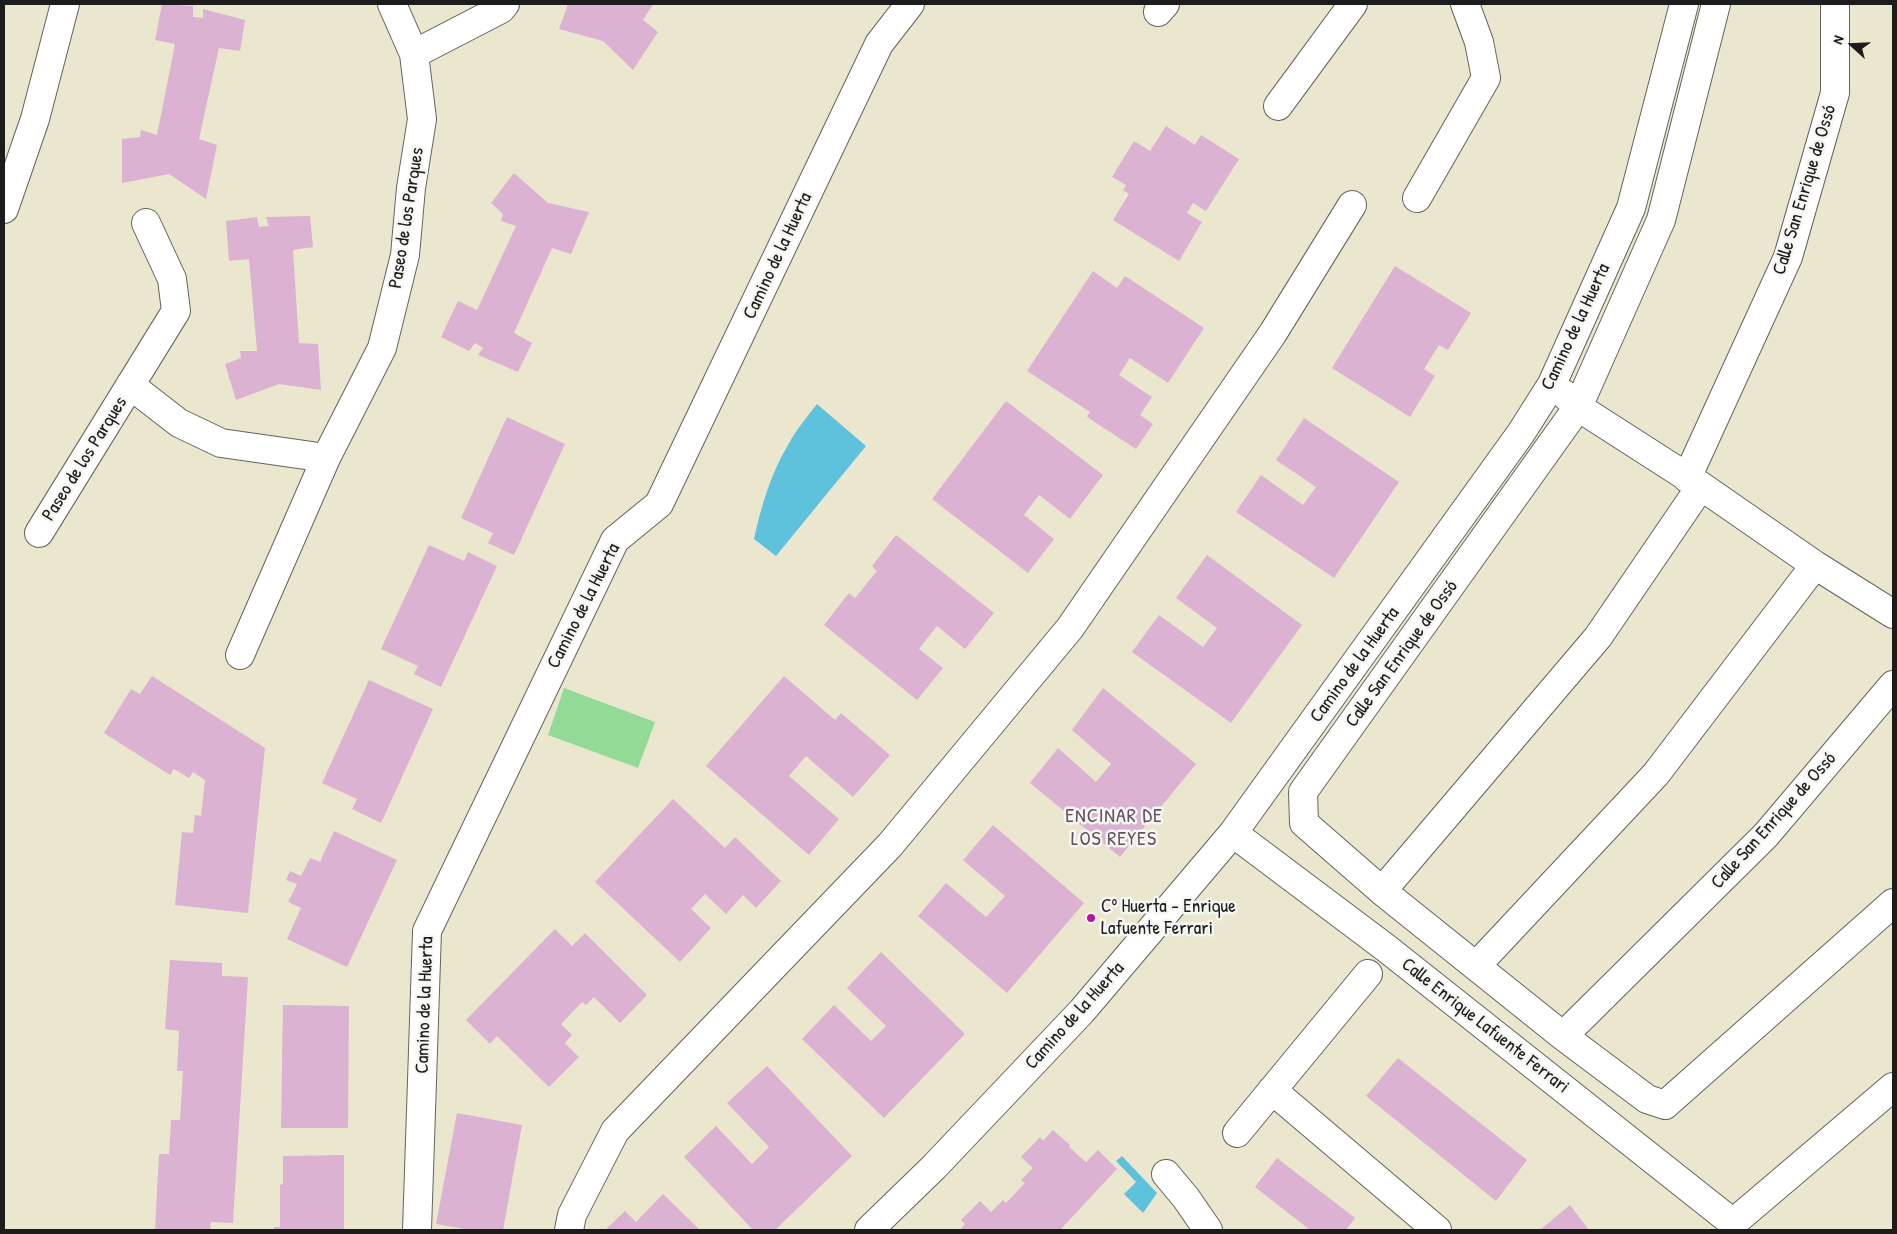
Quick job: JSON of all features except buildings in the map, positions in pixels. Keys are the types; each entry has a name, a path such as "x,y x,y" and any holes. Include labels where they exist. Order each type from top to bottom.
{"street":[{"path":"4,210 35,119 65,4"},
{"name":"Paseo de los Parques","path":"240,655 326,458 382,348 405,255 411,188 422,119 414,54 392,4"},
{"path":"414,54 501,9 505,4"},
{"name":"Camino de la Huerta","path":"417,1230 426,931 615,540 660,504 879,44 910,4"},
{"path":"1278,106 1353,4"},
{"path":"1417,198 1486,78 1479,42 1465,4"},
{"name":"Camino de la Huerta","path":"869,1230 934,1167 1082,1012 1234,833 1521,433 1552,384 1632,208 1684,4"},
{"name":"Calle San Enrique de Ossó","path":"1716,4 1661,220 1578,407 1303,792 1304,823 1382,891 1563,1036 1647,1099 1665,1105 1893,903"},
{"name":"Calle San Enrique de Ossó","path":"1382,891 1598,638 1694,482 1788,258 1835,93 1835,4"},
{"path":"569,1230 572,1216 615,1132 890,845 1070,628 1273,333 1352,205"},
{"name":"Paseo de los Parques","path":"39,533 176,311 172,279 146,223"},
{"path":"1552,384 1578,407 1893,614"},
{"name":"Paseo de los Parques","path":"130,385 180,423 221,443 326,458"},
{"path":"1476,966 1656,774 1815,564"},
{"name":"Calle San Enrique de Ossó","path":"1563,1036 1766,835 1893,685"},
{"name":"Calle Enrique Lafuente Ferrari","path":"1234,833 1386,948 1733,1227"},
{"path":"1237,1134 1368,974"},
{"path":"1733,1227 1893,1087"},
{"path":"1272,1090 1437,1230"},
{"path":"1166,1174 1186,1198 1208,1230"}],"green space":[{"path":"564,688 655,722 638,768 548,735"}],"water":[{"path":"817,404 866,446 776,556 754,539 760,515 767,490 782,456 794,434"},
{"path":"1122,1156 1157,1193 1143,1213 1124,1194 1136,1182 1116,1161"}],"place":[{"name":"Cº Huerta - Enrique Lafuente Ferrari","path":"1091,918"}],"district":[{"name":"ENCINAR DE LOS REYES","path":"1114,828"}]}
